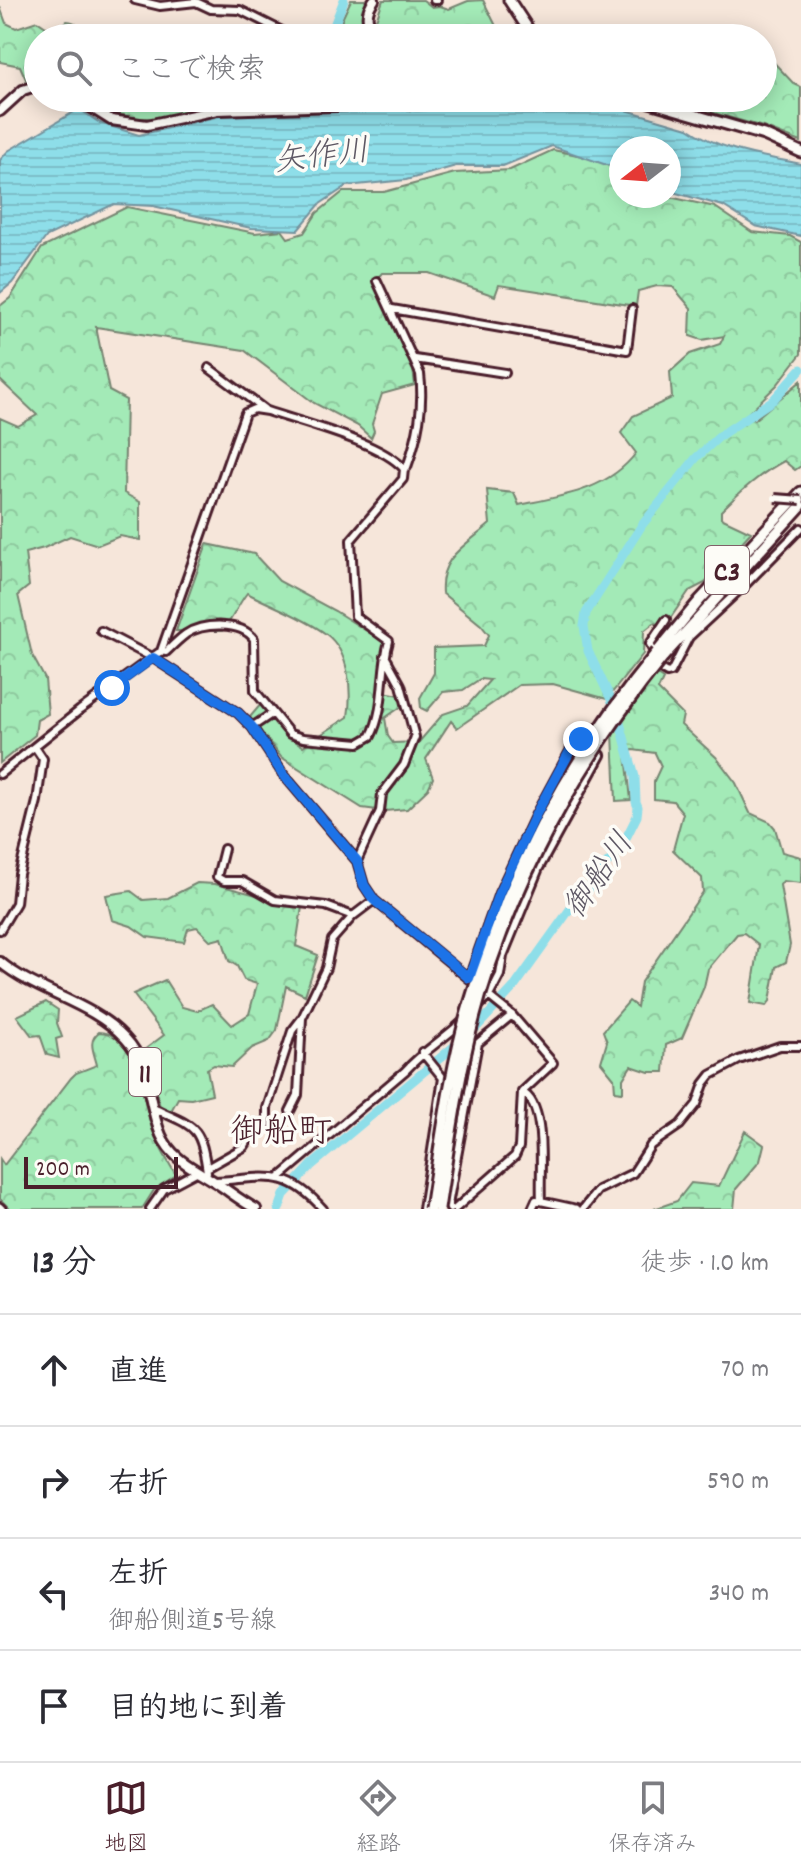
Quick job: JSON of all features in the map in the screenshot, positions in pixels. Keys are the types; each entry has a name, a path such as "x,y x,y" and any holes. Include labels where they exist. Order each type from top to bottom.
{"highway":[{"path":"509,0 525,24"},
{"path":"684,112 764,135 801,152"},
{"name":"C3","path":"439,1209 462,1069 483,990 501,937 538,852 572,788 660,654 700,600 801,492"},
{"name":"C3","path":"430,1209 449,1088 478,973 509,895 541,827 576,764 609,714 660,654 801,503"}],"main road":[{"path":"369,24 367,12 374,0"},
{"path":"0,111 24,90"},
{"path":"98,112 111,120 147,125 208,112"},
{"name":"11","path":"0,962 113,1026 127,1040 143,1068 165,1144 179,1160 256,1209"}],"street":[{"path":"135,0 160,6 196,2 211,9 240,10 268,24"},
{"path":"161,651 166,652 187,633 212,625 250,633 255,647 255,691 290,734 359,743 371,736 376,728 389,641 355,616 351,540 403,479 418,435 422,391 415,359 377,281"},
{"path":"392,309 627,350 632,309"},
{"path":"415,359 505,373"},
{"path":"209,368 267,411"},
{"path":"0,774 161,651 241,418 249,410 267,411 364,444 398,462 404,469"},
{"path":"775,498 801,503"},
{"path":"666,620 650,644 662,670 667,673 671,672 689,637 801,528"},
{"path":"101,631 153,658 238,713 252,727 283,774 357,861 364,885 374,900 509,1013 553,1063 522,1092 518,1152 511,1162 453,1209 448,1205 478,1043 509,1013"},
{"path":"357,861 380,811 382,794 404,765 415,737 401,685 385,656"},
{"path":"252,727 273,713"},
{"path":"280,1177 490,997 500,975 503,956 539,868 601,755 581,739 576,740 536,814 499,893 469,978"},
{"path":"0,930 16,903 19,874 37,801 43,759 35,747"},
{"path":"536,814 558,830"},
{"path":"224,849 217,877 224,881 242,881 275,900 326,906 353,916"},
{"path":"499,893 522,911"},
{"path":"207,1168 244,1147 251,1136 267,1125 267,1108 292,1031 302,1018 326,968 332,940 353,916 374,900"},
{"path":"290,1111 298,1095 302,1018"},
{"path":"583,1209 603,1186 621,1181 633,1173 643,1153 656,1140 680,1125 697,1104 711,1075 767,1050 786,1045 801,1046"},
{"path":"423,1054 443,1078 423,1209"},
{"path":"522,1092 529,1095 535,1106 542,1142 539,1172 541,1200"},
{"path":"441,1096 467,1096"},
{"path":"153,1108 193,1126 202,1139 211,1180 280,1177 302,1187 323,1209"},
{"path":"150,1209 164,1189 196,1172"},
{"path":"427,1178 452,1182"},
{"path":"532,1209 536,1200 577,1209"}],"green space":[{"path":"351,0 369,0 363,16 365,24 341,24"},
{"path":"383,0 423,0 432,7 449,9 468,1 483,0 495,24 376,24"},
{"path":"0,7 6,23 16,28 24,25 24,75 20,66 0,62"},
{"path":"777,66 801,87 801,142 710,112 777,112"},
{"path":"112,112 185,112 157,118"},
{"path":"553,150 597,159 609,166 609,208 681,208 681,200 715,207 752,232 790,236 801,242 801,354 777,385 746,415 754,420 801,381 801,466 795,470 784,461 775,466 721,511 721,518 751,532 705,583 689,591 665,626 654,623 644,631 643,654 607,699 553,684 519,685 457,728 451,721 426,759 433,778 428,789 407,809 385,811 362,808 281,757 250,717 261,704 290,738 303,746 348,717 348,672 340,651 326,634 247,593 222,631 176,631 207,544 254,554 279,581 384,642 379,691 400,695 402,706 385,718 388,736 393,743 419,742 443,714 467,706 490,680 480,679 463,690 443,692 427,711 421,708 420,698 434,673 434,648 484,646 489,635 442,593 442,580 450,560 490,524 487,490 514,493 519,505 584,490 612,475 636,453 621,433 633,416 672,398 670,372 690,354 720,344 724,336 702,340 690,336 691,308 673,287 657,286 638,291 636,306 499,285 495,296 429,273 382,273 374,282 412,361 415,385 382,394 372,424 374,431 371,438 358,426 314,403 244,350 96,327 109,391 126,400 124,493 140,502 140,540 120,536 98,545 70,536 25,553 29,586 18,595 32,655 45,679 48,714 37,720 35,735 0,763 0,418 18,426 37,415 0,380 0,306 10,298 42,248 127,207 255,233 282,230 288,238 304,233 317,213 343,192 384,192 455,173 510,170"},
{"path":"657,675 663,679 658,690 683,715 681,725 716,757 736,783 750,813 770,822 775,828 782,852 801,857 801,883 783,881 780,885 790,945 786,962 776,967 770,1001 766,1006 750,1003 759,945 744,933 737,934 708,969 704,987 682,1038 666,1045 664,1072 649,1072 631,1066 623,1079 623,1092 615,1091 614,1078 601,1062 607,1042 603,1031 629,1001 637,1007 641,982 703,892 702,878 673,850 683,813 673,801 654,799 654,781 661,766 655,753 633,750 626,755 631,800 616,801 613,733"},
{"path":"197,883 215,884 302,907 296,946 318,955 305,995 286,986 277,1030 269,1041 252,1048 232,1067 214,1065 207,1069 212,1094 191,1099 178,1098 171,1111 160,1107 144,1050 164,1035 133,994 165,980 182,1007 197,1011 212,1004 232,1025 249,1014 257,984 244,980 237,966 229,961 222,938 211,941 197,927 188,929 184,942 147,937 131,926 112,920 106,895 131,891 143,900 168,898"},
{"path":"46,1002 58,1010 57,1023 62,1037 56,1039 59,1058 47,1055 40,1035 32,1036 17,1016"},
{"path":"99,1032 112,1035 131,1056 155,1137 176,1175 154,1190 142,1209 10,1209 0,1199 0,1159 4,1165 76,1073 97,1065 92,1043"},
{"path":"745,1131 764,1145 760,1161 736,1189 734,1209 654,1209 677,1201 691,1183 719,1186"}],"water":[{"name":"矢作川","path":"74,112 84,112 100,123 139,135 219,116 305,112 633,112 688,128 728,147 801,164 801,236 755,226 723,206 681,194 681,136 609,136 609,166 552,146 503,166 456,166 406,180 347,186 320,204 298,230 251,228 153,206 114,204 47,236 12,283 0,293 0,160 8,151"}],"waterway":[{"path":"335,24 344,0"},
{"name":"御船川","path":"279,1209 284,1195 312,1165 476,1028 515,986 573,905 580,903 602,868 623,844 637,816 635,777 617,712 588,651 584,626 586,613 642,525 696,458 721,435 773,400 801,369"}],"district":[{"name":"御船町","path":"281,1129"}],"route":[{"path":"112,688 153,658 238,713 252,727 283,774 357,861 364,885 374,900 469,978 499,893 536,814 576,740 581,739"}]}
